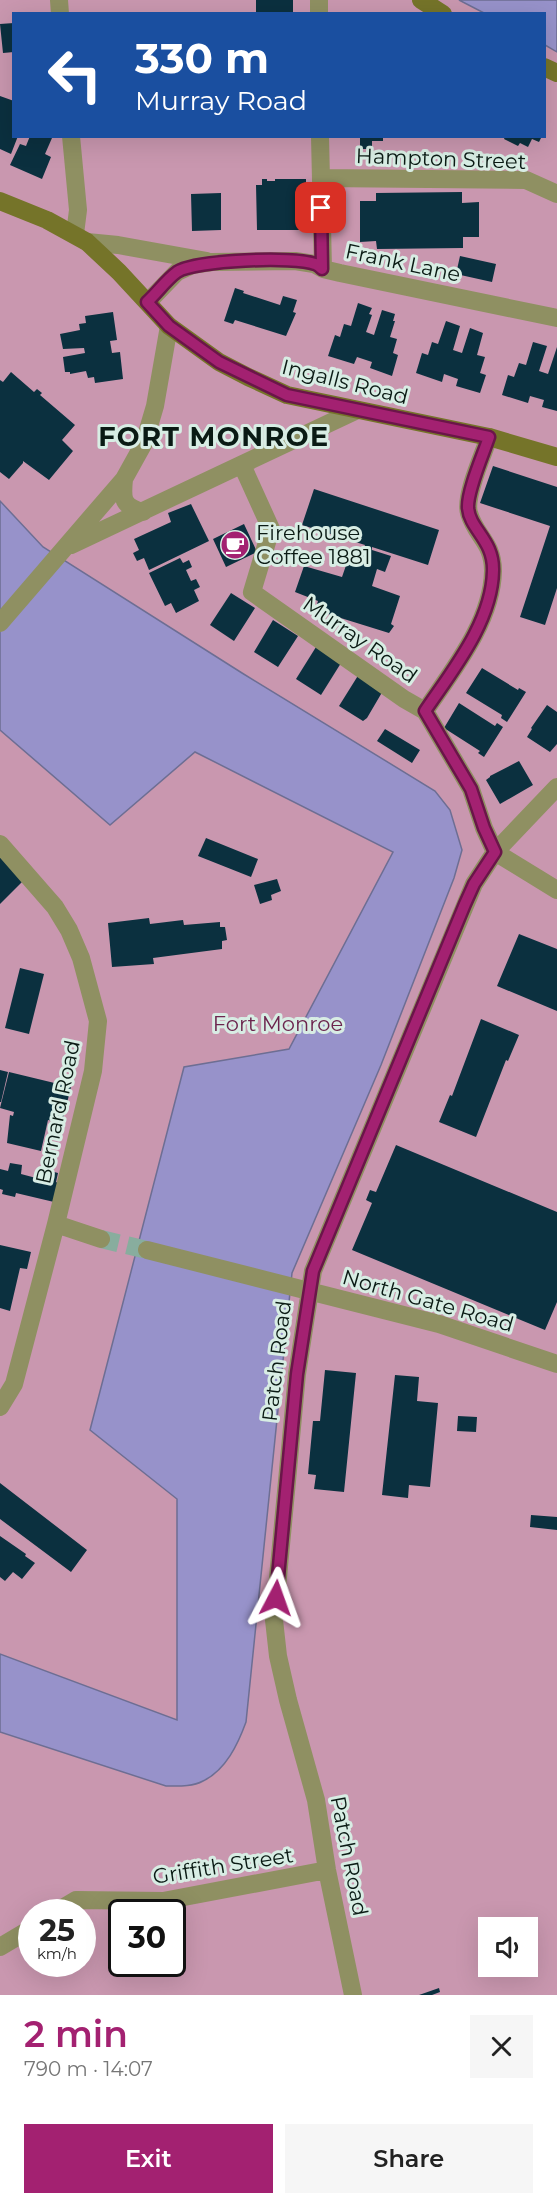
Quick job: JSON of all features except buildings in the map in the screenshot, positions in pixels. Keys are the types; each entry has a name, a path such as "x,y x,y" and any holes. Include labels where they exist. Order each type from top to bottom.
{"street":[{"path":"421,0 440,12"},
{"path":"71,138 81,238 212,262"},
{"path":"320,138 322,269"},
{"name":"Hampton Street","path":"321,178 526,180 557,195"},
{"name":"Ingalls Road","path":"0,201 81,238 119,272 169,326 219,362 287,395 489,437 557,457"},
{"name":"Frank Lane","path":"147,302 177,272 192,265 212,262 295,261 314,264 322,269 557,318"},
{"path":"0,623 124,479 144,443 155,406 169,326"},
{"path":"63,548 357,410"},
{"path":"425,711 472,641 492,583 492,553 474,523 468,507 470,493 489,437"},
{"name":"Murray Road","path":"242,465 271,529 252,592 404,699 425,711 471,789 495,852"},
{"path":"124,479 122,495 125,502 131,509 143,512"},
{"name":"Patch Road","path":"353,1995 327,1870 316,1800 288,1700 278,1656 274,1620 303,1289 313,1271 474,884 495,852 557,787"},
{"name":"Bernard Road","path":"0,844 51,901 69,930 81,958 98,1021 95,1061 56,1224 15,1384 0,1407"},
{"path":"495,852 557,890"},
{"path":"56,1224 101,1239"},
{"name":"North Gate Road","path":"147,1250 439,1324 557,1364"},
{"name":"Griffith Street","path":"96,1900 163,1901 327,1870"},
{"path":"0,1947 18,1936"}],"green space":[{"name":"Fort Monroe","path":"0,0 557,0 557,1995 0,1995"}],"shaded area":[{"path":"459,0 557,0 557,52 546,46 546,12 482,12"},
{"path":"0,501 43,547 242,673 435,791 450,810 462,850 454,878 381,1065 292,1273 246,1722 225,1763 211,1776 190,1785 166,1786 0,1732 0,1654 177,1720 177,1499 90,1430 184,1067 289,1049 393,852 195,752 110,825 0,730"}],"tunnel":[{"path":"101,1239 147,1250"}],"place":[{"name":"Firehouse Coffee 1881","path":"235,545"}],"district":[{"name":"FORT MONROE","path":"214,437"}],"route":[{"path":"276,1598 297,1374 313,1271 465,904 474,884 495,852 471,789 425,711 472,641 492,583 492,553 474,523 468,507 470,493 489,437 287,395 219,362 169,326 147,302 177,272 192,265 220,261 295,261 314,264 322,269 321,208"}]}
